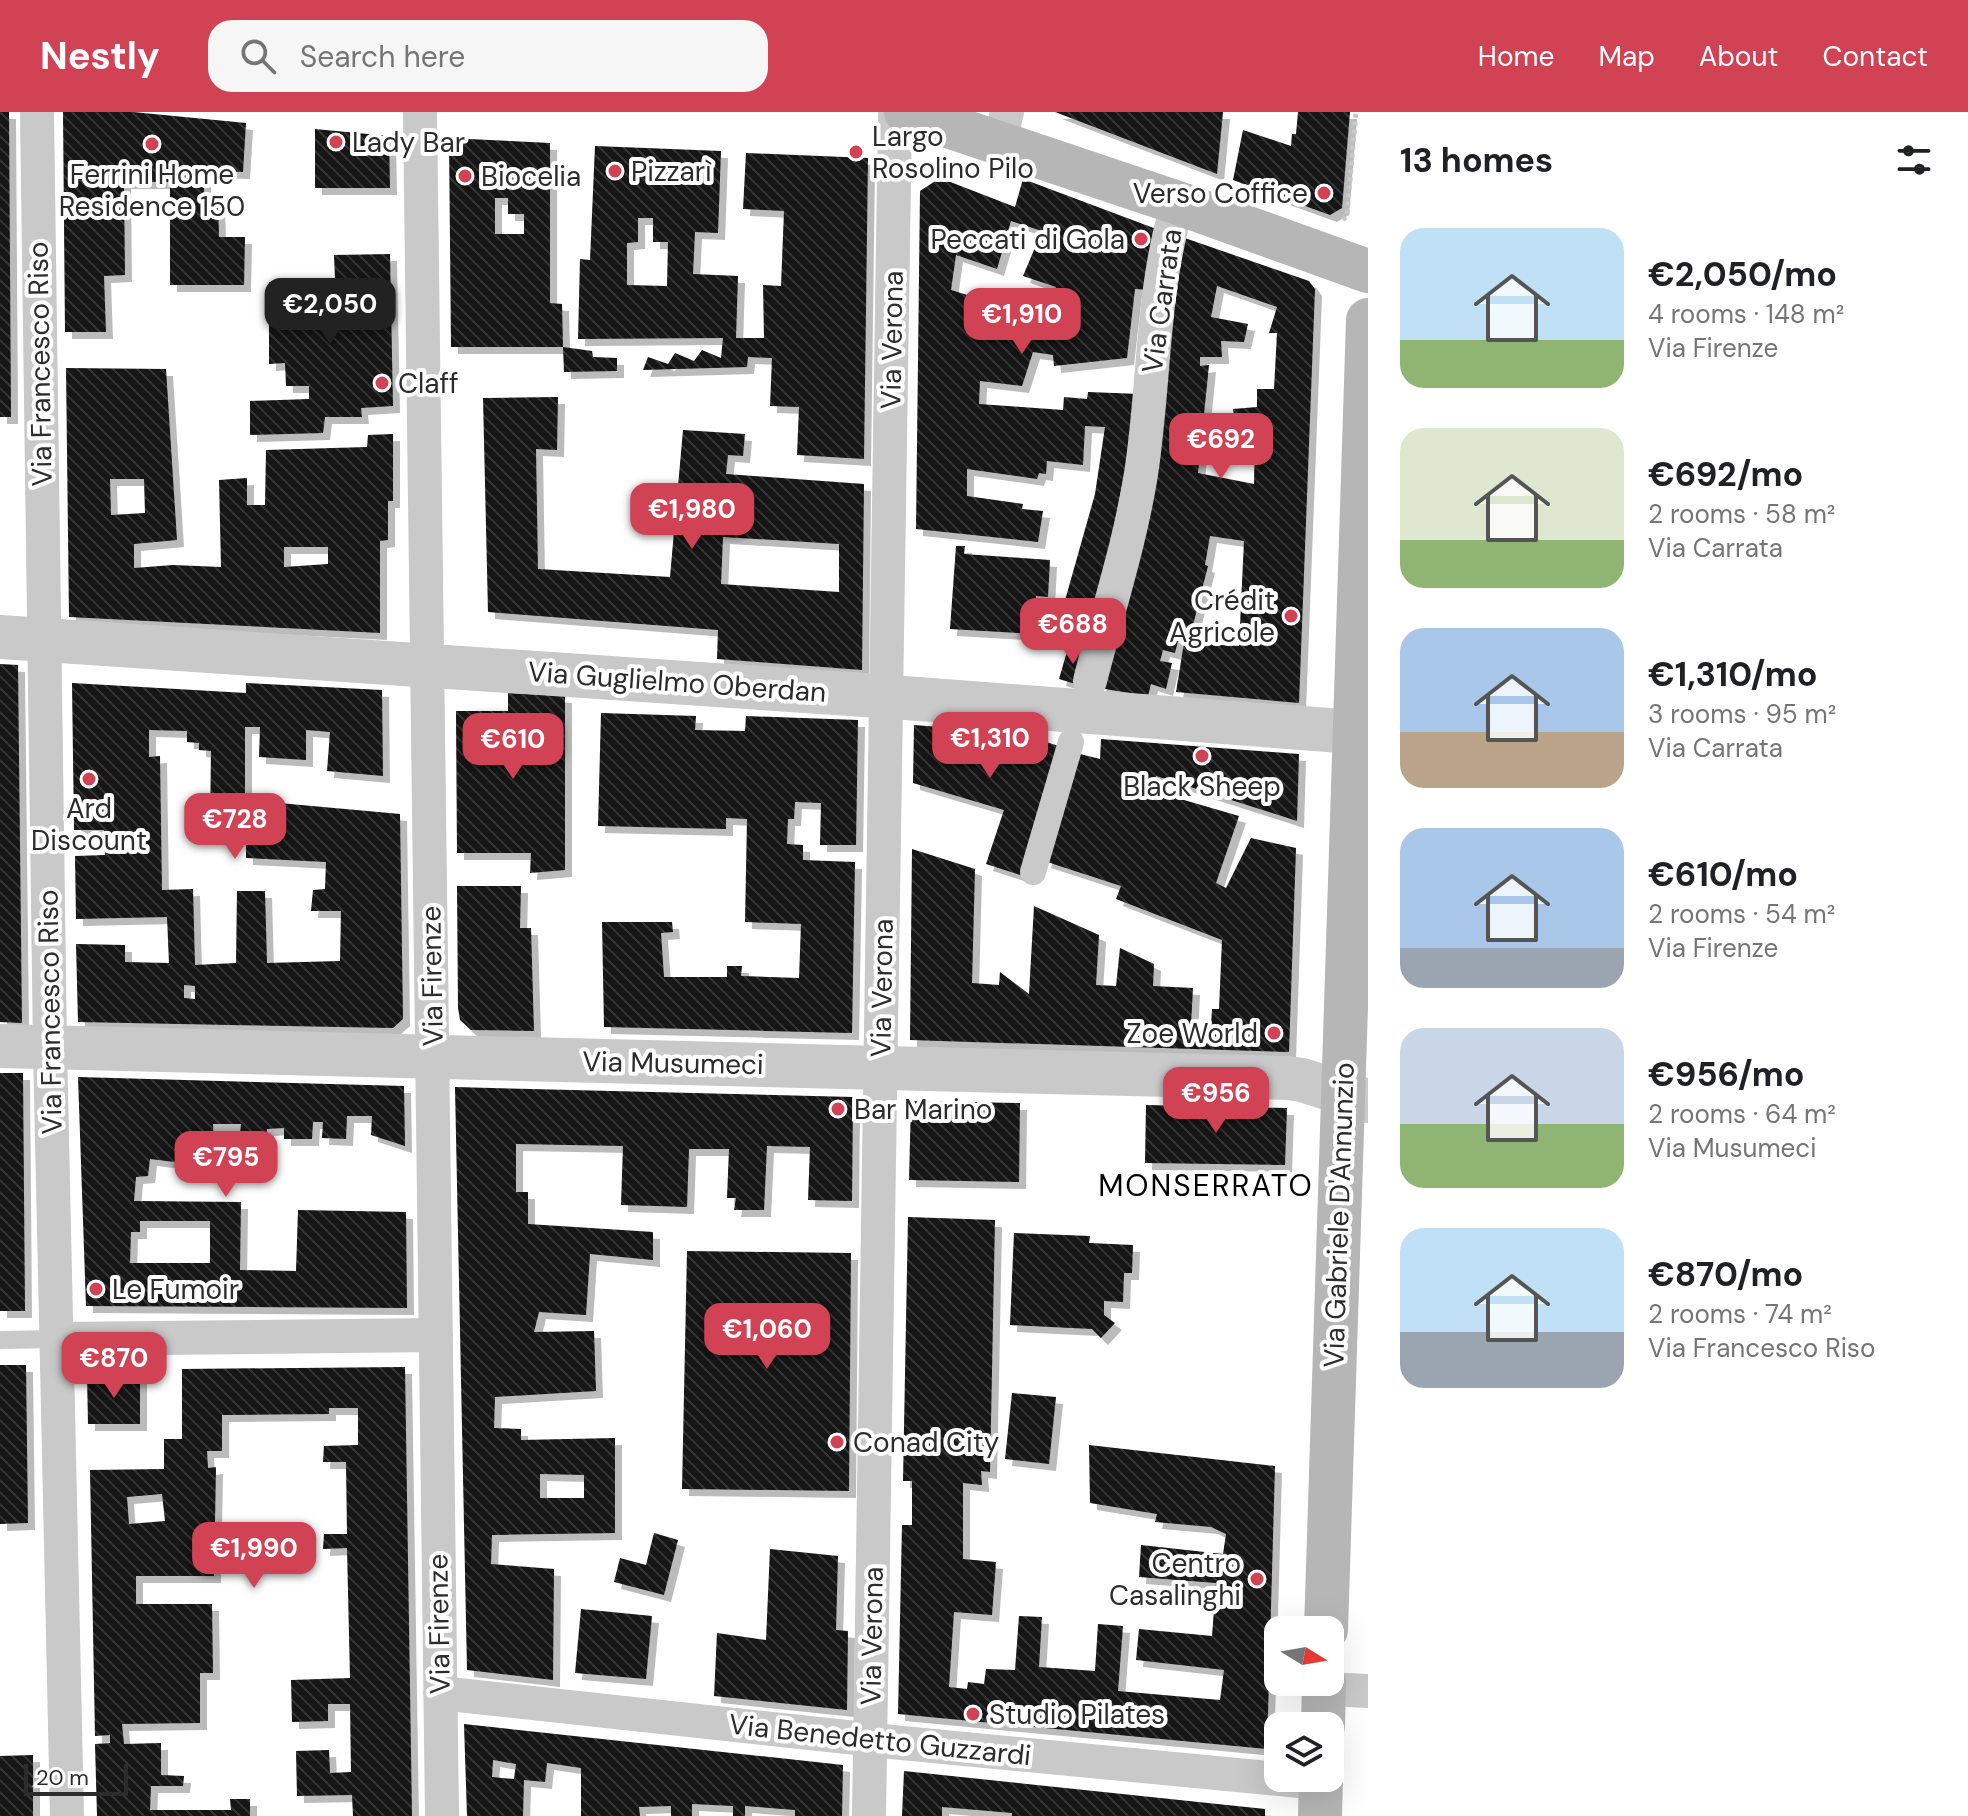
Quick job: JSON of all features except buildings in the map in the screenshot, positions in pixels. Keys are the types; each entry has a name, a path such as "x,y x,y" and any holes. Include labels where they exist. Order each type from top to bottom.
{"main road":[{"path":"906,112 1003,127 1178,203 1368,271"},
{"name":"Via Gabriele D'Annunzio","path":"1327,1616 1356,1097 1355,732 1368,320"}],"street":[{"name":"Via Francesco Riso","path":"37,112 50,1048 67,1816"},
{"name":"Via Verona","path":"869,1816 895,112"},
{"name":"Via Firenze","path":"421,124 442,1816"},
{"name":"Via Carrata","path":"1090,681 1141,472 1161,281 1178,203"},
{"name":"Via Guglielmo Oberdan","path":"0,637 1355,732"},
{"path":"1033,872 1071,742"},
{"name":"Via Musumeci","path":"0,1046 1288,1078 1356,1097"},
{"path":"56,1339 436,1335"},
{"path":"1324,1699 1368,1691"},
{"name":"Via Benedetto Guzzardi","path":"440,1693 1264,1785"}],"lane":[{"path":"0,1340 56,1339"}],"path":[{"path":"1341,224 1347,215 1356,112"}],"place":[{"name":"Lady Bar","path":"336,142"},
{"name":"Ferrini Home Residence 150","path":"152,144"},
{"name":"Largo Rosolino Pilo","path":"856,152"},
{"name":"Pizzarì","path":"615,171"},
{"name":"Biocelia","path":"465,176"},
{"name":"Verso Coffice","path":"1324,193"},
{"name":"Peccati di Gola","path":"1141,239"},
{"name":"Claff","path":"382,383"},
{"name":"Crédit Agricole","path":"1291,616"},
{"name":"Black Sheep","path":"1202,756"},
{"name":"Ard Discount","path":"89,779"},
{"name":"Zoe World","path":"1274,1033"},
{"name":"Bar Marino","path":"838,1109"},
{"name":"Le Fumoir","path":"96,1289"},
{"name":"Conad City","path":"837,1442"},
{"name":"Centro Casalinghi","path":"1257,1579"},
{"name":"Studio Pilates","path":"973,1714"}],"district":[{"name":"MONSERRATO","path":"1206,1185"}]}
